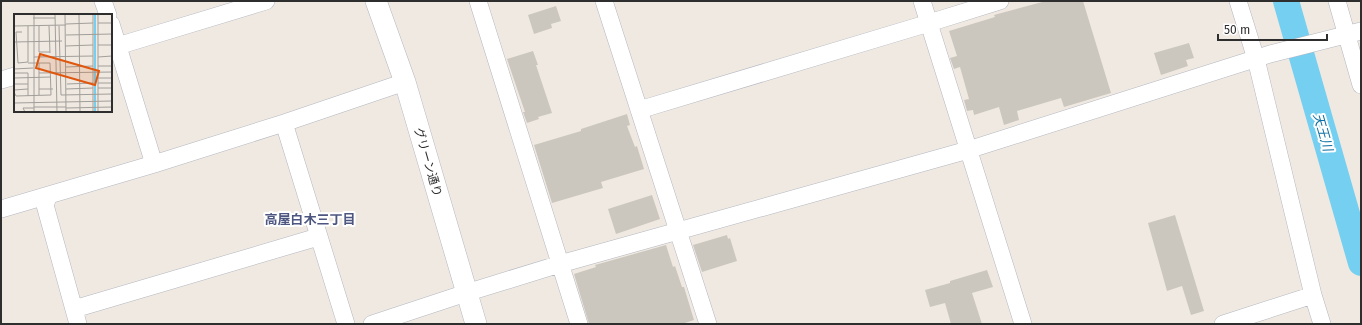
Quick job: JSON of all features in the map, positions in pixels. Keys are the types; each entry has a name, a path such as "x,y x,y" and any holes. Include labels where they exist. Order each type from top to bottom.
{"street":[{"path":"103,1 108,14"},
{"name":"グリーン通り","path":"376,1 405,82 476,324"},
{"path":"478,1 579,324"},
{"path":"604,1 708,324"},
{"path":"922,1 1023,324"},
{"path":"638,110 929,24 1000,1"},
{"path":"1238,1 1263,56 1313,295 1322,324"},
{"path":"1337,1 1361,85"},
{"path":"115,47 255,3"},
{"path":"112,30 115,47 154,164"},
{"path":"372,324 560,264 679,232 968,150 1263,56 1347,35"},
{"path":"1,80 14,76"},
{"path":"1,209 154,164 284,123 405,82"},
{"path":"284,123 346,324"},
{"path":"49,195 45,205 76,317 318,237"},
{"path":"1223,324 1313,295"}],"building":[{"path":"1046,1 1083,1 1111,93 1064,107 1061,98 1017,111 1019,120 1004,125 999,107 974,115 973,110 967,111 964,100 969,99 960,67 954,69 950,58 957,56 949,31 995,17 994,15"},
{"path":"556,6 561,21 551,24 552,28 534,34 528,15"},
{"path":"1189,43 1194,58 1186,60 1188,66 1161,75 1154,53"},
{"path":"533,51 538,65 536,65 552,113 538,117 539,119 527,123 523,112 525,112 507,59"},
{"path":"627,114 630,125 627,126 635,147 637,146 644,169 601,182 603,188 552,203 534,145 581,131 581,129"},
{"path":"652,195 660,219 616,234 608,209"},
{"path":"1175,215 1204,311 1191,315 1182,286 1167,291 1148,223"},
{"path":"727,235 728,239 730,238 737,261 702,272 693,245"},
{"path":"666,245 673,267 675,266 682,287 684,287 694,320 682,324 589,324 574,274 596,267 595,265"},
{"path":"987,270 993,287 972,293 982,324 951,324 945,303 930,307 925,290"}],"waterway":[{"name":"天王川","path":"1286,1 1361,263"}],"district":[{"name":"高屋白木三丁目","path":"310,219"}]}
